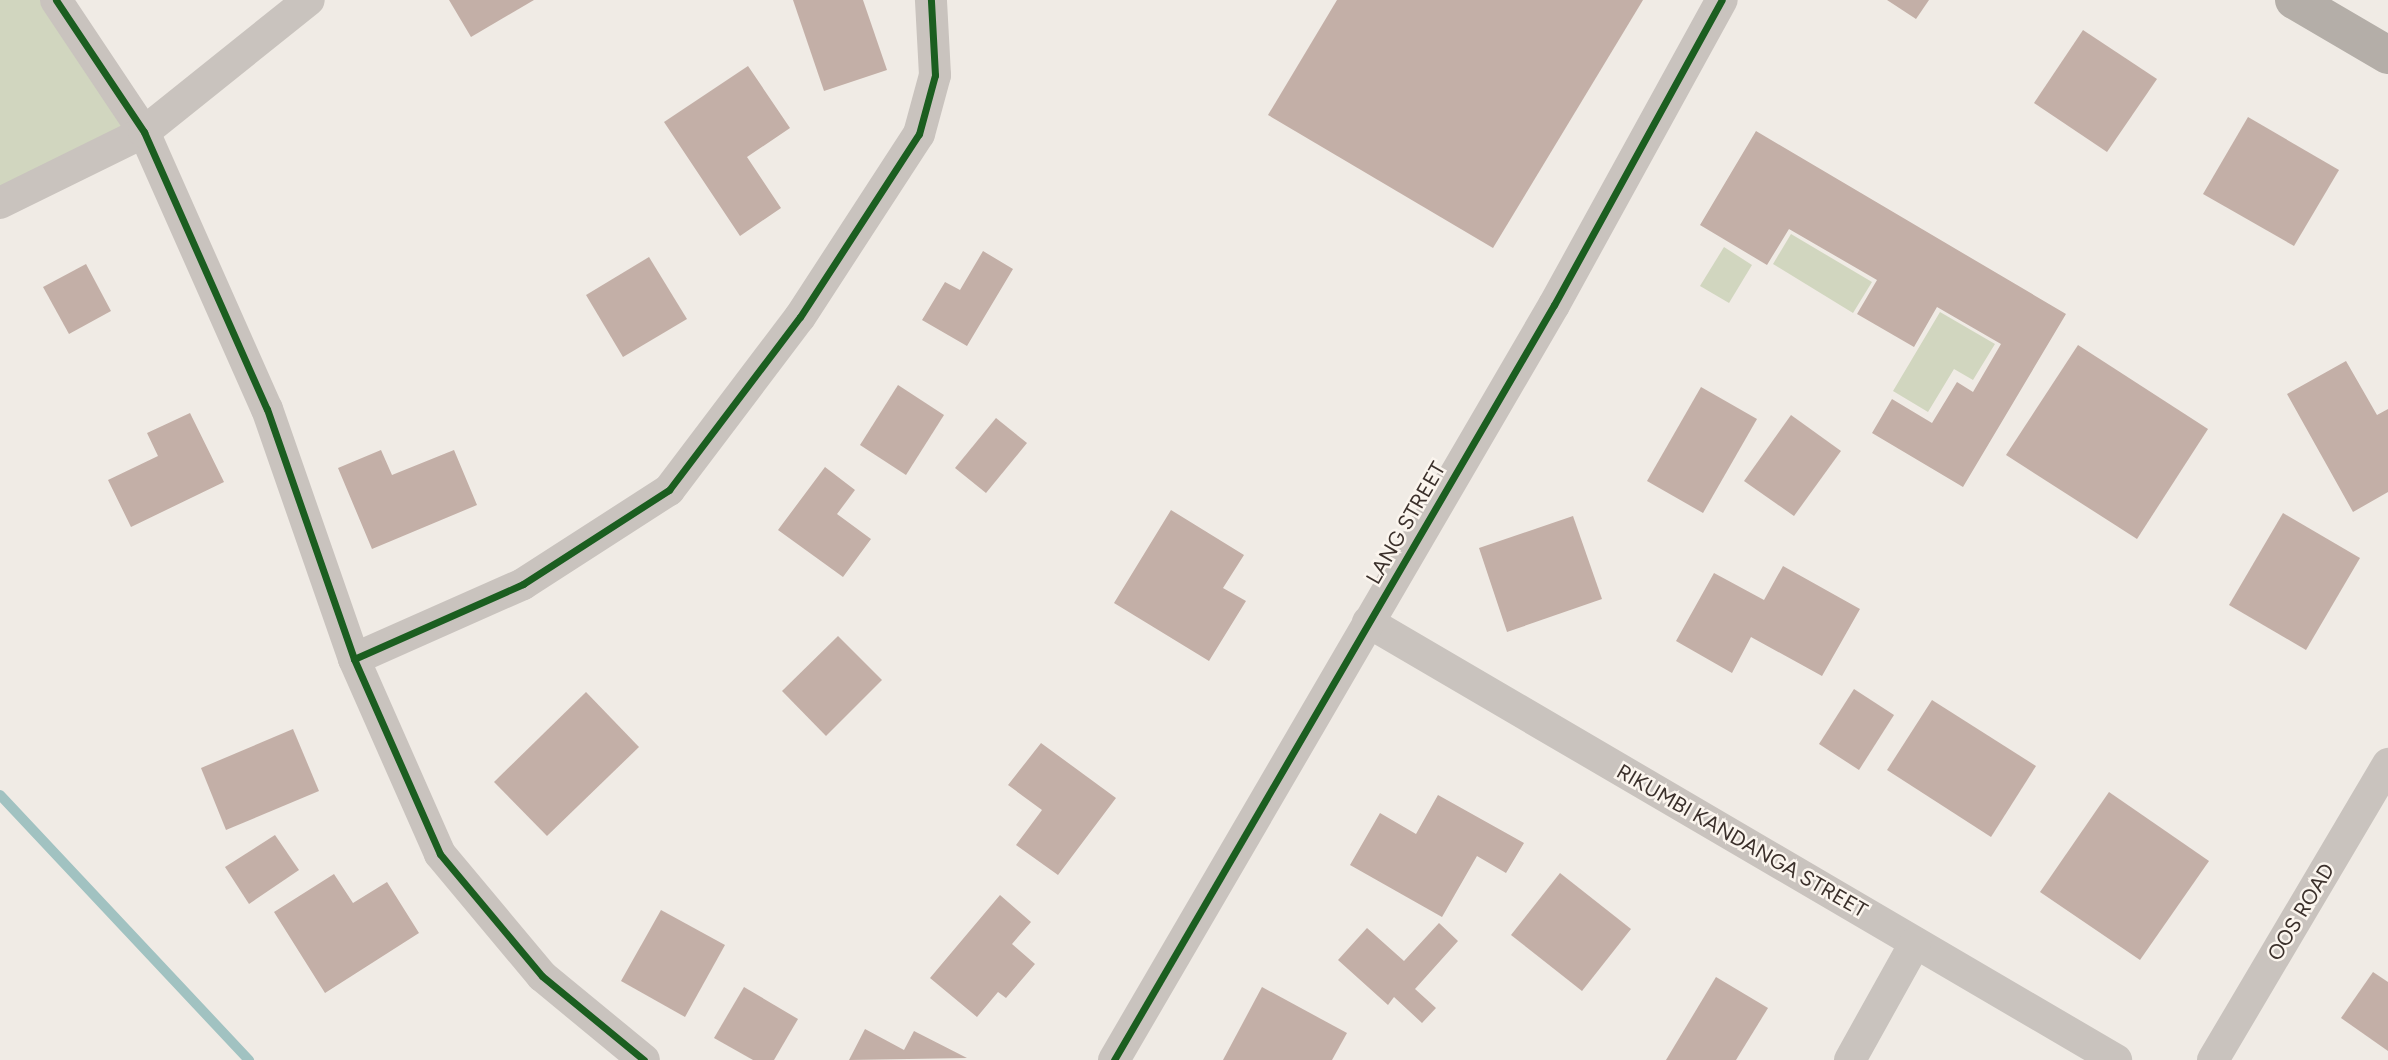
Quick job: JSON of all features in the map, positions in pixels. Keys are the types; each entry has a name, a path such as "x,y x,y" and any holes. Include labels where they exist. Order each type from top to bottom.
{"highway":[{"path":"2294,0 2388,55"}],"street":[{"path":"56,0 145,132 267,409 354,659 440,854 542,976 645,1060"},
{"path":"0,203 145,132 309,0"},
{"path":"354,659 523,584 669,490 800,317 919,135 934,75 931,0"},
{"name":"LANG STREET","path":"1114,1060 1368,622 1722,0"},
{"name":"RIKUMBI KANDANGA STREET","path":"1368,622 2116,1060"},
{"name":"OOS ROAD","path":"2213,1060 2388,764"},
{"path":"1850,1060 1915,943"}],"green space":[{"path":"0,0 56,0 144,132 0,203"},
{"path":"1791,234 1872,282 1853,313 1773,264"},
{"path":"1724,247 1752,265 1729,303 1700,286"},
{"path":"1940,312 1995,344 1973,380 1954,369 1928,412 1893,391"}],"building":[{"path":"449,0 534,0 471,37"},
{"path":"793,0 863,0 887,70 824,91"},
{"path":"1337,0 1643,0 1493,248 1268,115"},
{"path":"1887,0 1929,0 1916,19"},
{"path":"2083,30 2157,79 2107,152 2034,103"},
{"path":"748,66 790,128 747,157 781,208 740,236 664,122"},
{"path":"2248,117 2339,170 2294,246 2203,194"},
{"path":"1756,131 2066,314 1963,487 1872,433 1892,399 1932,423 1957,382 1973,392 2001,344 1937,307 1914,347 1857,314 1877,280 1789,229 1767,265 1700,225"},
{"path":"983,251 1013,269 967,346 922,320 945,282 960,290"},
{"path":"649,257 687,319 623,357 586,295"},
{"path":"86,264 111,311 69,334 43,287"},
{"path":"2078,345 2208,429 2137,539 2006,455"},
{"path":"2346,361 2377,415 2388,409 2388,492 2353,512 2287,394"},
{"path":"898,385 944,415 906,475 860,445"},
{"path":"1701,387 1757,419 1703,513 1647,481"},
{"path":"190,413 224,482 131,527 108,480 158,456 147,433"},
{"path":"1791,415 1841,451 1794,516 1744,481"},
{"path":"996,418 1027,443 986,493 955,468"},
{"path":"381,450 392,475 454,450 477,505 372,549 338,468"},
{"path":"825,467 855,490 837,514 871,539 843,577 778,530"},
{"path":"1171,510 1244,555 1223,588 1246,601 1209,661 1114,603"},
{"path":"2283,513 2360,558 2306,650 2229,605"},
{"path":"1573,516 1602,599 1507,632 1479,548"},
{"path":"1783,566 1860,609 1822,676 1751,637 1732,673 1676,641 1714,573 1764,600"},
{"path":"838,636 882,680 826,736 782,691"},
{"path":"1854,689 1894,715 1859,770 1819,744"},
{"path":"586,692 639,747 547,836 494,782"},
{"path":"1932,700 2036,766 1991,837 1887,770"},
{"path":"293,729 319,791 226,830 201,768"},
{"path":"1041,743 1116,798 1058,875 1016,845 1042,810 1008,785"},
{"path":"2109,792 2209,861 2140,960 2040,892"},
{"path":"1438,795 1524,843 1506,873 1477,856 1442,917 1350,865 1380,813 1416,834"},
{"path":"275,835 299,870 249,904 225,867"},
{"path":"1560,873 1631,929 1582,991 1511,935"},
{"path":"334,874 353,903 387,882 419,933 325,993 274,912"},
{"path":"1000,895 1031,922 1012,944 1035,964 1006,998 998,992 977,1017 930,978"},
{"path":"661,910 725,945 685,1017 621,981"},
{"path":"1439,923 1458,941 1415,989 1436,1008 1422,1023 1394,997 1388,1005 1338,960 1367,928 1404,961"},
{"path":"2373,972 2388,982 2388,1051 2341,1018"},
{"path":"1716,977 1768,1008 1736,1060 1666,1060"},
{"path":"744,987 798,1019 774,1060 753,1060 714,1038"},
{"path":"1262,987 1347,1033 1332,1060 1223,1060"},
{"path":"865,1029 904,1050 914,1031 967,1058 849,1060"}],"waterway":[{"path":"0,795 249,1060"}],"cycle path":[{"path":"56,0 144,132 267,409 354,659 440,854 542,976 644,1060"},
{"path":"354,659 523,584 669,490 800,317 919,134 935,75 931,0"},
{"path":"1114,1060 1554,305 1722,0"}]}
